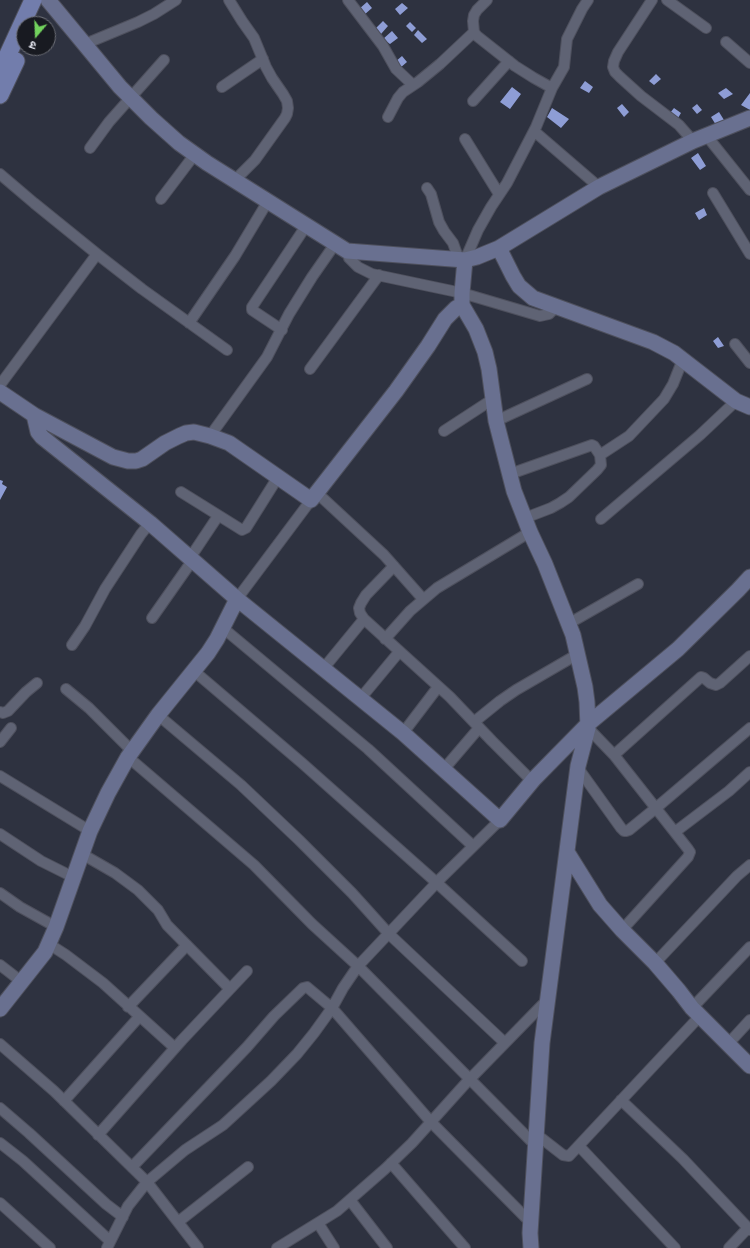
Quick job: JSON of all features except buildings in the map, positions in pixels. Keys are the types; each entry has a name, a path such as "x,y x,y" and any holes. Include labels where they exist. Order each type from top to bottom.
{"main road":[{"path":"0,72 33,0"},
{"path":"37,16 44,0"},
{"path":"0,95 18,56"}],"street":[{"path":"48,0 86,44 120,87 179,143 268,202 341,247 358,267 372,274 462,299 540,316 548,314 557,306"},
{"path":"86,44 138,22 176,0"},
{"path":"229,0 254,38 272,78 287,101 287,114 254,160 235,180"},
{"path":"348,0 383,46 396,70 413,85"},
{"path":"462,260 517,164 534,131 552,88 564,67 569,35 588,0"},
{"path":"652,0 618,52 613,67 615,72 679,125 699,138 750,190"},
{"path":"668,0 706,28"},
{"path":"482,2 474,15 473,21 474,32 477,36 509,61 552,88"},
{"path":"388,117 398,98 403,92 440,64 474,32"},
{"path":"726,42 750,63"},
{"path":"222,87 263,59"},
{"path":"90,148 109,122 164,60"},
{"path":"473,101 509,61"},
{"path":"341,247 462,260 477,257 499,248 599,187 699,138 750,118"},
{"path":"534,131 599,187"},
{"path":"465,140 499,194"},
{"path":"161,199 195,154"},
{"path":"0,174 142,289 227,350"},
{"path":"426,188 431,194 439,222 462,260 462,299 476,328 485,352 489,369 496,421 514,491 573,635 585,687 588,726 578,768 542,1043 531,1223 531,1248"},
{"path":"713,193 750,254"},
{"path":"189,323 235,256 268,202"},
{"path":"282,330 252,310 252,308 306,226"},
{"path":"210,436 267,357 293,308 312,277 341,247"},
{"path":"499,248 519,286 533,298 653,342 674,353 736,401 750,408"},
{"path":"0,385 97,254"},
{"path":"310,368 378,275"},
{"path":"0,1009 41,957 49,944 90,832 108,793 130,754 158,715 208,653 237,600 313,496 396,392 445,319 456,308 462,299"},
{"path":"735,344 750,363"},
{"path":"600,455 629,436 664,399 673,384 683,360"},
{"path":"496,421 587,379"},
{"path":"0,392 34,415 113,457 128,461 142,459 165,443 186,433 199,433 228,443 278,477 313,496 384,555 423,599"},
{"path":"444,431 493,398"},
{"path":"601,519 700,435 736,401"},
{"path":"34,415 38,432 42,438 150,522 237,600 403,733 500,820"},
{"path":"385,639 410,611 437,588 569,497 597,470 601,464 600,455 592,445 510,474"},
{"path":"181,492 240,530 244,530 278,477"},
{"path":"152,618 191,560 218,516"},
{"path":"72,645 85,626 105,589 150,522"},
{"path":"394,566 366,595 359,608 360,613 364,619 385,639 450,697 532,781"},
{"path":"0,1143 23,1161 108,1245 128,1206 147,1182 185,1150 223,1125 271,1081 297,1054 332,1008 358,966 437,883 500,820 532,781 588,726 678,649 750,577"},
{"path":"568,624 638,584"},
{"path":"323,669 364,619"},
{"path":"223,628 368,749 473,846"},
{"path":"360,699 399,652"},
{"path":"444,769 476,725 500,701 578,654"},
{"path":"614,755 701,677 716,685 750,656"},
{"path":"194,671 302,763 522,961"},
{"path":"0,712 3,713 8,711 37,683"},
{"path":"403,733 438,687"},
{"path":"66,690 89,708 130,754 254,865 312,924 358,966 470,1080 536,1140 565,1156 569,1156 622,1100 750,947"},
{"path":"158,715 241,785 294,835 352,893 389,934 505,1043"},
{"path":"588,726 614,755 690,852 622,930"},
{"path":"0,742 10,728"},
{"path":"578,768 624,831 629,830 749,730"},
{"path":"0,776 90,832"},
{"path":"674,832 748,778"},
{"path":"0,834 41,860 74,877"},
{"path":"567,852 600,905 622,930 655,963 696,1012 750,1066"},
{"path":"82,854 120,876 138,890 158,910 167,925 229,988"},
{"path":"655,963 737,876 750,865"},
{"path":"0,893 20,907 56,927"},
{"path":"49,944 66,955 102,983 175,1048"},
{"path":"128,1006 187,945"},
{"path":"0,964 22,982"},
{"path":"98,1135 229,988 247,970"},
{"path":"132,1167 247,1047 274,1016 303,988 307,987 332,1008 431,1122 531,1223"},
{"path":"277,1248 337,1211 391,1163 548,999"},
{"path":"64,1101 139,1017"},
{"path":"728,1044 750,1020"},
{"path":"0,1044 64,1101 147,1182 198,1248"},
{"path":"622,1100 683,1159 749,1229 729,1248"},
{"path":"0,1108 106,1204 123,1217"},
{"path":"578,1146 675,1248"},
{"path":"391,1163 465,1248"},
{"path":"178,1222 248,1167"},
{"path":"350,1200 388,1248"},
{"path":"0,1203 50,1248"},
{"path":"318,1223 334,1248"}]}
